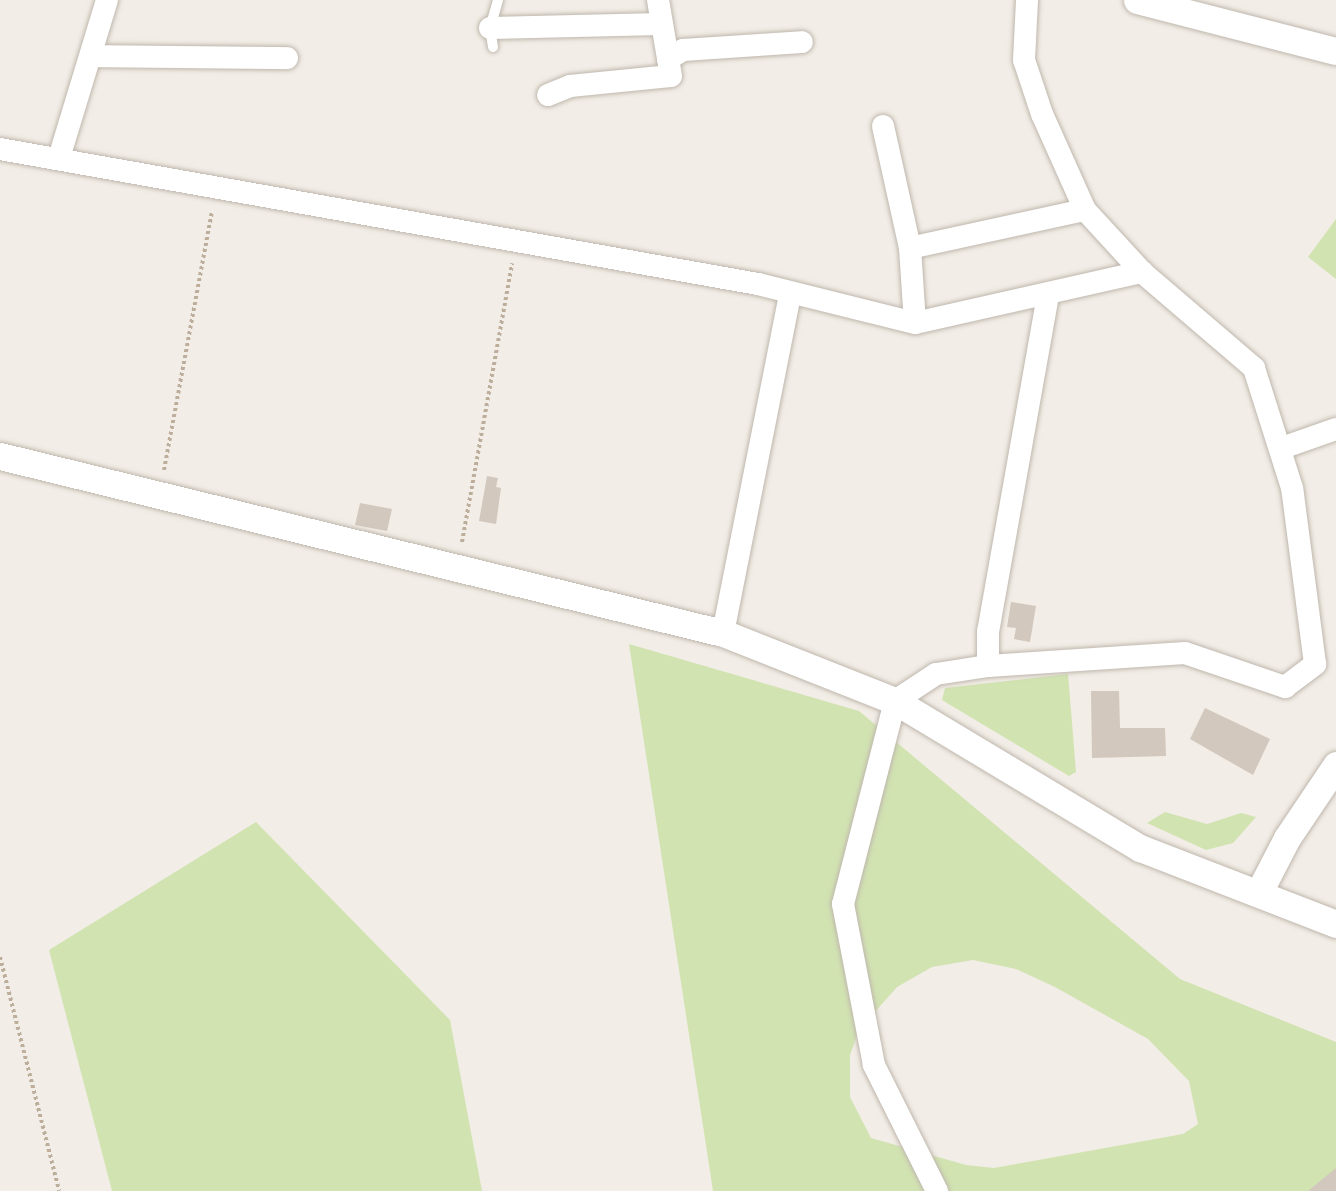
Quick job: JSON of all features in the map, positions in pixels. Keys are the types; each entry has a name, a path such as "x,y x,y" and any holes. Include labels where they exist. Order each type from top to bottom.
{"street":[{"path":"59,158 106,0"},
{"path":"548,94 570,86 671,76 658,0"},
{"path":"937,1191 874,1065 843,904 895,701 936,674 988,666 1185,653 1285,687 1315,664 1282,448 1254,368 1142,272 1085,210 1042,114 1024,60 1027,0"},
{"path":"1137,0 1336,51"},
{"path":"491,38 661,24"},
{"path":"668,59 683,50 802,42"},
{"path":"91,56 287,58"},
{"path":"883,126 910,248 915,323"},
{"path":"0,149 516,239 790,294 915,323 1142,272"},
{"path":"910,248 1085,210"},
{"path":"723,633 790,294"},
{"path":"988,666 988,632 1048,294"},
{"path":"1282,448 1336,429"},
{"path":"0,456 160,494 457,570 723,633 895,701 1140,848 1259,892 1336,924"},
{"path":"1259,892 1287,838 1336,765"}],"lane":[{"path":"491,38 498,0"}],"path":[{"path":"160,494 216,188"},
{"path":"457,570 516,239"},
{"path":"0,957 58,1191"}],"green space":[{"path":"1336,219 1336,279 1308,257"},
{"path":"629,644 859,711 1180,979 1336,1042 1336,1191 713,1191","holes":["973,960 1016,969 1055,987 1148,1039 1189,1081 1198,1124 1183,1134 994,1168 966,1165 871,1138 850,1097 850,1055 859,1030 897,987 932,967"]},
{"path":"1068,674 1076,772 1069,776 942,700 945,688"},
{"path":"1165,812 1207,824 1241,813 1256,817 1233,843 1206,850 1147,823"},
{"path":"256,822 450,1020 482,1191 112,1191 49,950"}],"building":[{"path":"487,476 498,478 496,487 501,488 496,524 479,521"},
{"path":"360,503 392,509 387,531 355,525"},
{"path":"1011,602 1036,606 1030,642 1014,639 1016,628 1007,627"},
{"path":"1091,691 1119,691 1120,728 1165,728 1166,756 1092,758"},
{"path":"1205,708 1270,739 1253,775 1190,739"},
{"path":"1336,1168 1336,1191 1308,1191"}]}
